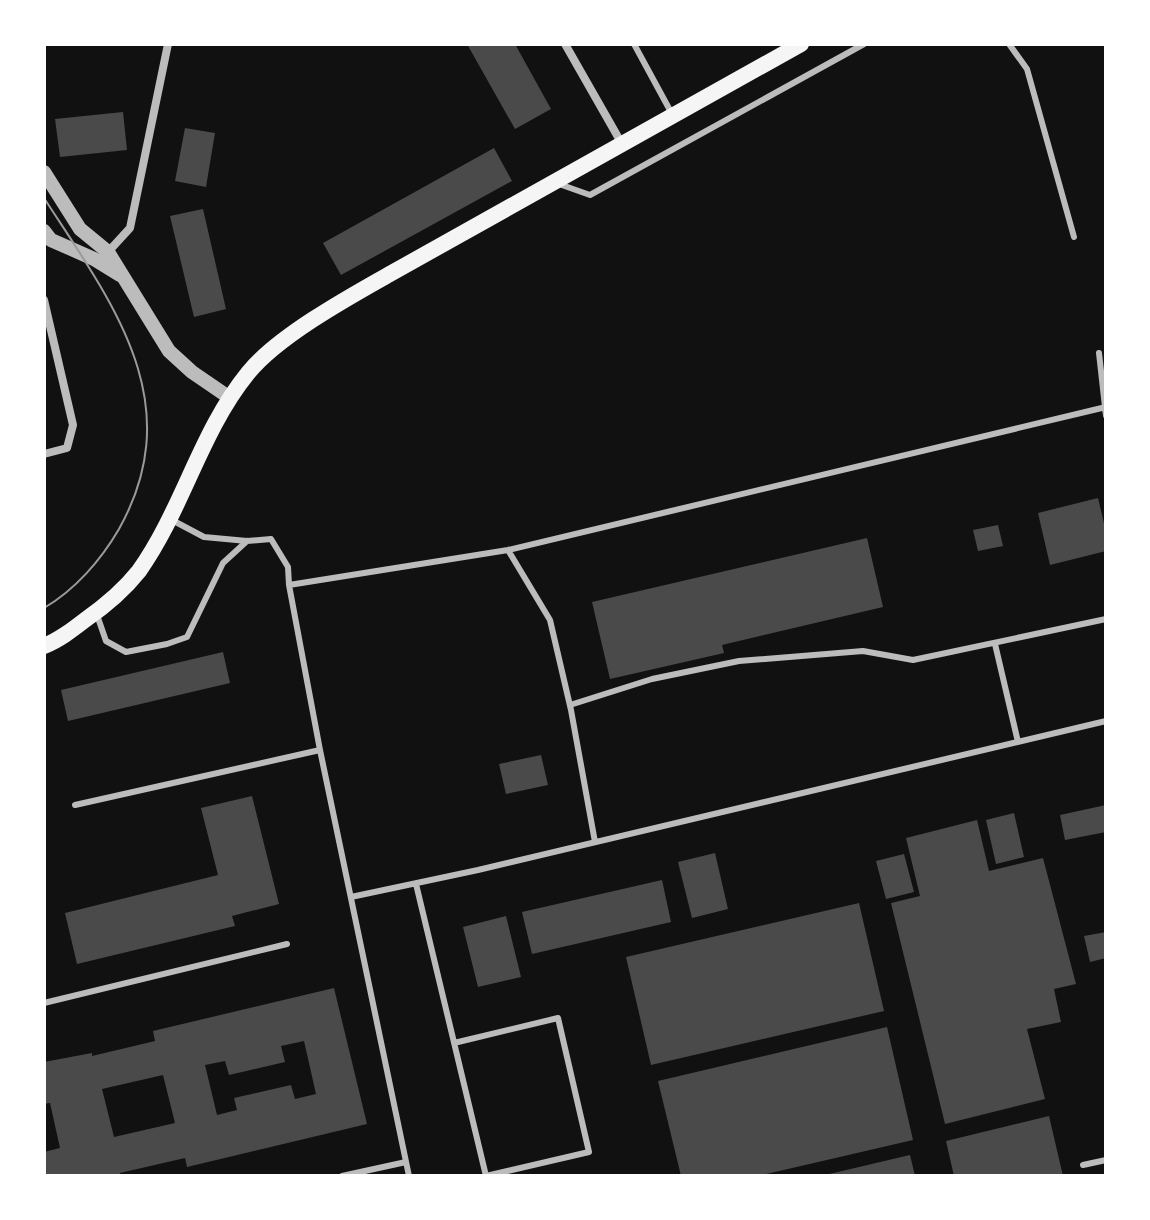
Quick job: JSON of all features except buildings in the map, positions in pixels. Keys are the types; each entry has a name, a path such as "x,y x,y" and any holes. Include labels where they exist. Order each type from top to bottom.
{"main road":[{"path":"44,646 93,614 138,572 170,519 213,426 230,398 250,370 279,346 339,303 801,44"}],"street":[{"path":"108,252 130,228 168,44"},
{"path":"565,44 623,145"},
{"path":"44,172 80,229 108,252 169,351 192,372 230,398"},
{"path":"44,232 51,240 94,259 121,276"},
{"path":"44,300 73,425 67,448 44,454"}],"lane":[{"path":"634,44 673,116"},
{"path":"555,183 590,195 864,44"},
{"path":"1009,44 1027,69 1074,237"},
{"path":"1099,353 1106,416"},
{"path":"289,585 508,550 1105,407"},
{"path":"170,519 204,537 247,541 271,539 288,567 320,750 409,1176"},
{"path":"93,614 106,641 126,652 187,637 223,563 247,541"},
{"path":"508,550 550,620 570,705 595,842"},
{"path":"570,705 652,679 739,661 863,651 913,660 1106,619"},
{"path":"995,644 1018,742"},
{"path":"351,897 1106,721"},
{"path":"75,805 320,750"},
{"path":"416,884 454,1043 486,1176 589,1152 558,1018 454,1043"},
{"path":"44,1003 287,944"},
{"path":"1083,1165 1106,1160"},
{"path":"342,1176 406,1162"}],"tram line":[{"path":"44,198 94,276 134,355 144,396 147,438 139,483 119,529 86,573 44,608"}]}
